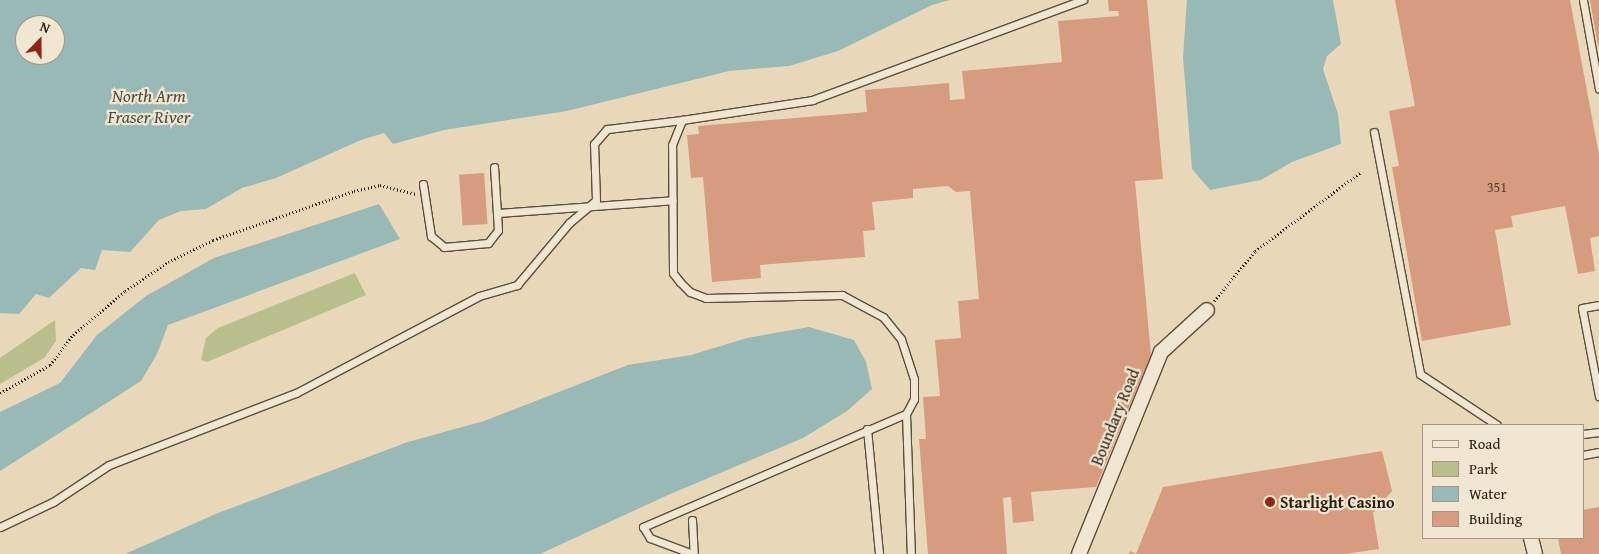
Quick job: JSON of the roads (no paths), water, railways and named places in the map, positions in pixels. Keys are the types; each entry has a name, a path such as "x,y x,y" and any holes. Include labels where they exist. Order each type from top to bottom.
{"street":[{"name":"Boundary Road","path":"1079,554 1161,352 1207,310"},
{"path":"1531,539 1535,554"}],"lane":[{"path":"0,527 53,502 109,465 296,393 479,296 517,285 569,223 596,200 594,144 607,129 682,120 812,100 1083,0"},
{"path":"1583,0 1599,89"},
{"path":"682,120 672,144 673,273 690,292 706,298 842,294 864,304 883,317 901,339 911,362 914,399 906,414 911,554"},
{"path":"1374,132 1420,374 1495,424"},
{"path":"423,184 431,236 444,247 488,243 498,230 494,167"},
{"path":"498,213 586,208 673,200"},
{"path":"1599,305 1582,308 1599,396"},
{"path":"692,520 694,554 650,538 643,527 867,429 906,414"},
{"path":"867,429 879,554"},
{"path":"1584,434 1599,432"},
{"path":"1584,455 1599,452"}],"water":[{"name":"North Arm Fraser River","path":"0,0 950,0 932,5 838,51 789,66 729,71 567,111 444,130 393,144 384,133 361,140 276,178 242,188 206,209 181,211 159,220 130,252 102,250 95,270 81,268 49,298 36,294 19,314 0,313"},
{"path":"1187,0 1333,0 1341,44 1327,56 1323,69 1338,114 1341,144 1292,162 1261,180 1210,190 1192,169 1183,57"},
{"path":"379,204 400,239 168,325 157,354 141,381 0,471 0,412 60,383 97,335 146,296 214,258"},
{"path":"809,327 854,340 866,362 872,389 847,411 803,438 668,495 540,554 125,554 218,513 408,442 484,421 628,365 691,355 747,338"}],"place":[{"name":"Starlight Casino","path":"1270,502"}]}
